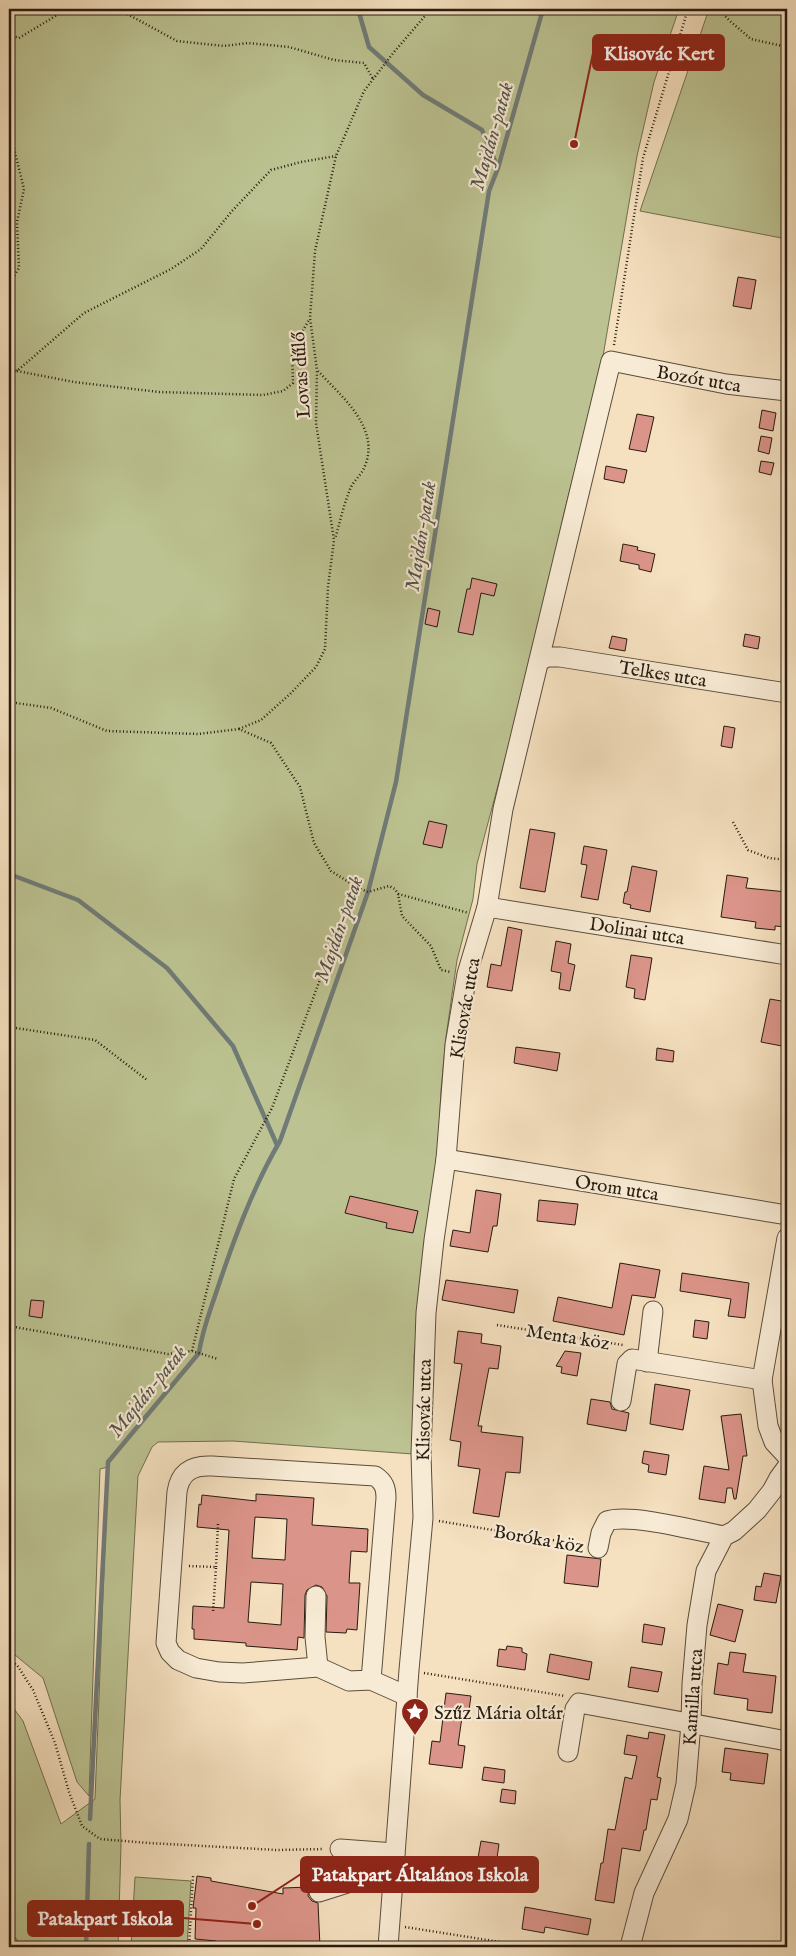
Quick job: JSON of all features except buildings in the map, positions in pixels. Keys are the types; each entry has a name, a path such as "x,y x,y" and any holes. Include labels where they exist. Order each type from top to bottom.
{"street":[{"name":"Bozót utca","path":"611,361 726,384 787,391"},
{"name":"Klisovác utca","path":"388,1947 409,1670 424,1518 421,1454 426,1313 446,1159 455,1045 467,974 485,912 502,809 611,361"},
{"name":"Telkes utca","path":"539,661 547,657 560,657 787,693"},
{"name":"Dolinai utca","path":"485,912 787,955"},
{"name":"Orom utca","path":"446,1159 787,1215"},
{"path":"787,1238 762,1380 768,1426 774,1442 787,1456"},
{"name":"Menta köz","path":"621,1401 627,1364 639,1360 653,1311"},
{"path":"639,1360 762,1380"},
{"path":"371,1680 386,1498 385,1487 380,1479 375,1476 200,1465 190,1468 183,1474 179,1483 166,1643 170,1652 178,1660 196,1668 219,1672 243,1673 318,1667 349,1681 371,1680 407,1696"},
{"name":"Kamilla utca","path":"630,1947 644,1893 678,1819 686,1784 692,1723 692,1684 697,1626 706,1571 724,1536 734,1531 757,1510 787,1467"},
{"name":"Boróka köz","path":"598,1548 606,1521 616,1518 638,1520 724,1536"},
{"path":"316,1596 315,1637 318,1667"},
{"path":"568,1752 575,1709 579,1703 787,1741"},
{"path":"340,1849 395,1853"},
{"path":"319,1892 357,1880"}],"path":[{"path":"9,35 19,38 67,9"},
{"path":"118,9 177,41 224,46 248,43 289,47 334,60 364,63 373,79"},
{"name":"Lovas dűlő","path":"239,729 261,720 316,667 324,649 328,587 334,540 316,424 317,370 310,318 315,251 336,156 364,91 431,9"},
{"path":"611,361 643,158 688,9"},
{"path":"718,9 751,39 787,47"},
{"path":"9,128 24,188 17,222 19,268 9,284"},
{"path":"17,371 84,313 171,269 201,249 232,211 271,170 301,162 336,156"},
{"path":"9,368 74,382 159,392 263,396 283,391 293,383 292,349 310,318"},
{"path":"317,370 355,412 366,432 369,449 364,468 351,488 334,540"},
{"path":"9,702 52,708 107,731 198,734 239,729 271,742 300,787 314,843 331,870 368,892 389,886 395,889 398,894 402,916 432,946 441,970 467,974"},
{"path":"734,822 748,850 769,858 787,860"},
{"path":"192,1351 234,1179 272,1108 355,886"},
{"path":"398,894 485,912"},
{"path":"9,1027 95,1040 146,1080"},
{"name":"Menta köz","path":"498,1325 623,1345 639,1360"},
{"path":"9,1326 168,1354 192,1351 218,1359"},
{"name":"Boróka köz","path":"424,1518 598,1548"},
{"path":"213,1613 218,1523"},
{"path":"172,1566 216,1567"},
{"path":"9,1660 17,1665 32,1690 55,1743 69,1792 82,1826 100,1839 277,1850 340,1849"},
{"path":"409,1670 569,1696 579,1703"},
{"path":"189,1947 193,1876"},
{"path":"390,1926 532,1947"}],"green space":[{"path":"9,9 679,9 654,82 637,156 601,368 565,509 531,662 477,864 473,899 457,960 446,1037 438,1153 414,1356 413,1454 233,1441 158,1442 152,1447 138,1476 120,1800 121,1845 118,1947 9,1947 9,1702 23,1721 61,1824 95,1799 108,1467 100,1469 89,1796 77,1782 43,1678 9,1650"},
{"path":"709,9 787,9 787,239 640,211"},
{"path":"135,1877 191,1881 187,1947 131,1947"}],"waterway":[{"path":"358,9 369,47 423,95 482,130 498,168"},
{"name":"Majdán-patak","path":"90,1819 108,1462 199,1353 206,1321 230,1252 253,1195 280,1141 368,892 396,782 489,191 498,168 543,9"},
{"path":"9,874 78,900 167,968 233,1046 277,1145"},
{"name":"Majdán-patak","path":"86,1947 89,1844"}],"place":[{"name":"Klisovác Kert","path":"574,144"},
{"name":"Szűz Mária oltár","path":"415,1736"},
{"name":"Patakpart Általános Iskola","path":"252,1906"},
{"name":"Patakpart Iskola","path":"257,1924"}]}
